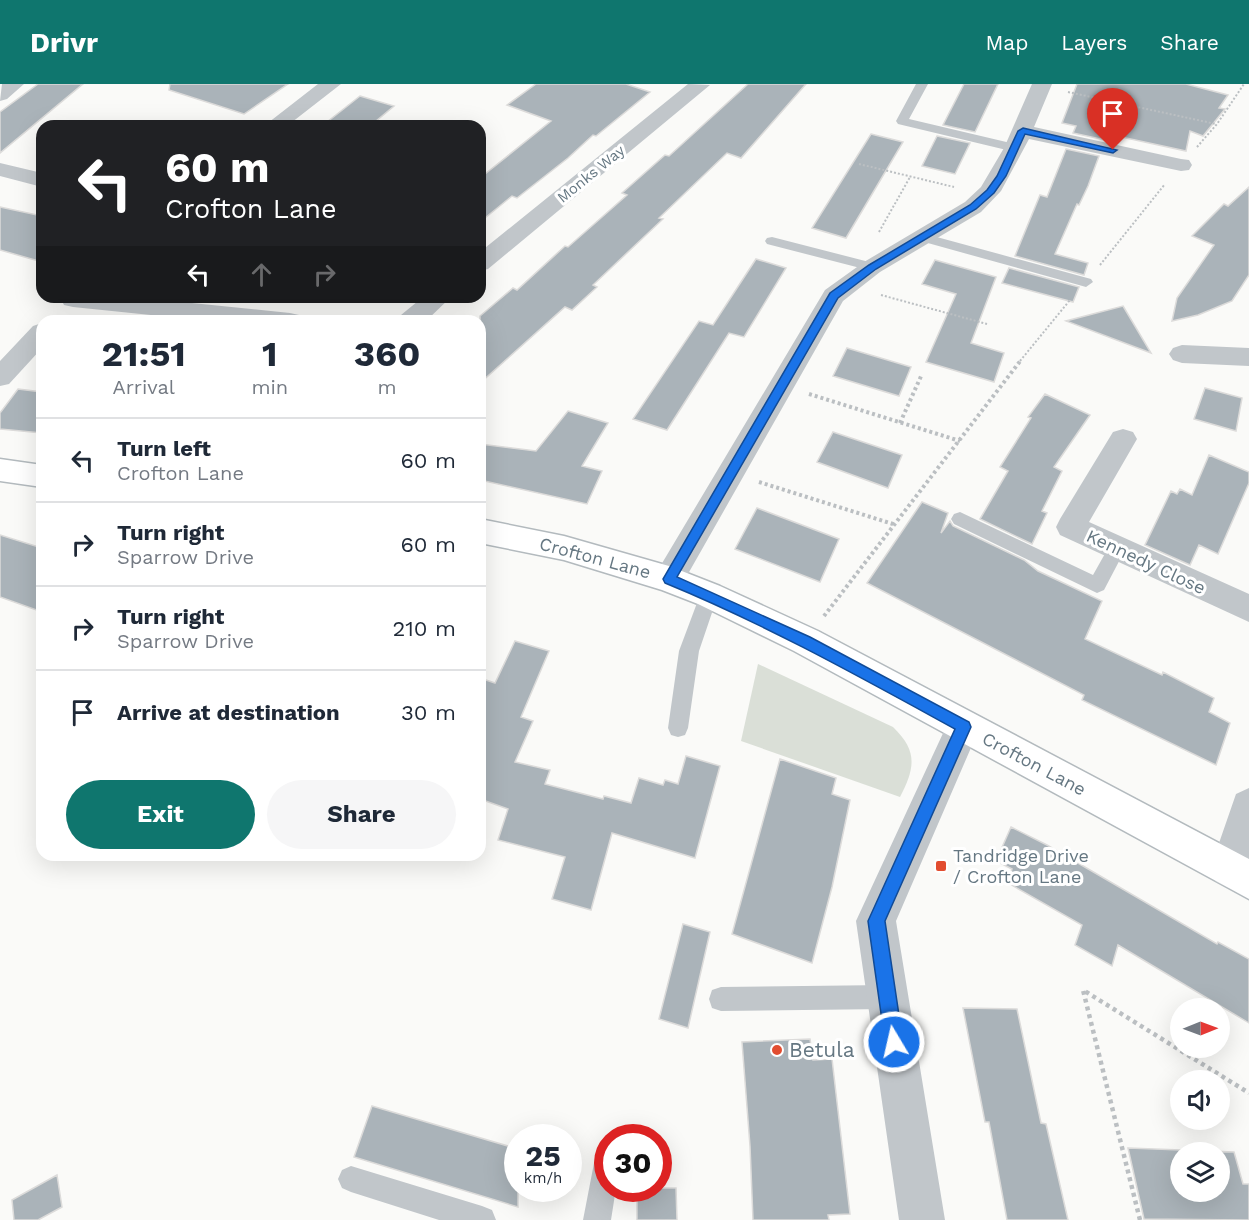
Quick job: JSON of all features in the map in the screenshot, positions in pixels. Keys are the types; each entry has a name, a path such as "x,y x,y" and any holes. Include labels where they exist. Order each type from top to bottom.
{"street":[{"path":"0,95 14,84"},
{"path":"282,120 331,84"},
{"name":"Monks Way","path":"486,259 699,84"},
{"path":"669,579 834,296 872,267 973,207 987,194 1001,176 1042,85"},
{"path":"1019,139 1181,165"},
{"path":"0,169 36,178"},
{"path":"58,315 69,303"},
{"path":"121,303 234,315"},
{"path":"418,315 432,303"},
{"path":"0,377 36,338"},
{"path":"1182,354 1249,357"},
{"name":"Kennedy Close","path":"1122,439 1071,527 1249,609"},
{"path":"0,470 36,475"},
{"name":"Crofton Lane","path":"486,532 564,548 669,579 710,595 806,641 1239,874"},
{"path":"922,1220 876,921 963,727"},
{"path":"1239,874 1249,806"}],"lane":[{"path":"922,84 902,121 1019,139"},
{"path":"922,237 1086,282"},
{"path":"772,241 872,267"},
{"path":"960,519 1097,585 1117,548"},
{"path":"678,728 688,651 710,595"},
{"path":"722,999 887,997"},
{"path":"351,1179 482,1220"},
{"path":"597,1220 600,1202"}],"path":[{"path":"806,641 1006,378 1217,124 1244,84"},
{"path":"1042,85 1217,124"},
{"path":"859,164 987,194"},
{"path":"895,253 873,243 910,177"},
{"path":"848,285 987,324"},
{"path":"900,423 922,374"},
{"path":"781,386 960,441"},
{"path":"730,473 893,524"},
{"path":"1140,1220 1083,990 1249,1093"}],"shaded area":[{"path":"758,664 893,727 907,744 912,760 909,777 900,797 741,741"}],"building":[{"path":"38,84 83,84 40,120 36,120 36,123 0,153 0,112"},
{"path":"170,84 288,84 244,114 169,90"},
{"path":"536,84 626,84 650,92 596,136 593,135 517,198 512,196 486,217 486,173 551,121 507,105"},
{"path":"748,84 806,84 741,158 727,153 659,218 663,219 593,285 597,287 572,310 565,307 486,378 486,315 481,315 513,288 517,290 565,246 568,247 627,195 622,193 665,155 669,156"},
{"path":"964,84 998,84 975,132 943,125"},
{"path":"1077,84 1186,84 1228,95 1219,108 1225,109 1203,136 1190,131 1186,151 1108,134 1105,140 1073,133 1076,126 1062,123"},
{"path":"360,96 394,106 377,120 330,120"},
{"path":"871,134 903,142 846,238 812,228"},
{"path":"937,136 970,143 955,174 922,166"},
{"path":"1066,149 1099,156 1088,186 1079,205 1077,204 1055,254 1088,263 1084,275 1015,256 1040,195 1047,197"},
{"path":"1249,187 1249,275 1232,301 1198,315 1172,321 1177,298 1214,245 1192,236 1224,204 1228,206"},
{"path":"0,207 36,215 36,260 0,250"},
{"path":"756,259 786,268 744,337 729,333 667,430 633,419 699,321 713,325"},
{"path":"935,260 996,277 971,343 1004,353 994,382 926,362 956,294 922,284"},
{"path":"1009,268 1079,287 1073,302 1002,283"},
{"path":"1123,306 1151,353 1066,321"},
{"path":"847,348 911,367 899,396 833,376"},
{"path":"1205,388 1242,398 1236,431 1194,419"},
{"path":"18,389 36,391 36,432 0,429 0,413"},
{"path":"1045,394 1090,415 1054,467 1062,471 1042,511 1047,513 1032,544 980,519 1008,471 1000,467 1031,418 1028,417"},
{"path":"568,411 608,423 582,466 602,471 587,504 486,481 486,445 536,451"},
{"path":"833,432 902,455 888,488 817,462"},
{"path":"1209,455 1249,472 1249,483 1218,554 1199,545 1190,565 1145,545 1171,491 1177,494 1180,489 1192,495"},
{"path":"922,502 948,513 941,533 950,521 953,526 1024,560 1038,571 1102,601 1085,639 1162,675 1163,672 1214,698 1209,712 1230,723 1216,765 1082,700 1084,695 867,583"},
{"path":"757,508 839,539 820,582 735,549"},
{"path":"0,535 36,546 36,610 0,597"},
{"path":"515,641 549,651 521,717 533,721 515,762 550,770 545,784 603,799 604,796 631,803 639,778 663,785 665,780 678,784 686,756 720,766 695,858 612,833 591,910 552,899 565,857 498,840 508,809 486,801 486,680 495,683"},
{"path":"780,759 836,778 832,794 850,800 832,887 812,963 732,934"},
{"path":"1011,827 1047,845 1217,944 1218,942 1249,959 1249,1023 1230,1012 1230,998 1207,998 1118,945 1112,966 1075,945 1082,925 1008,883 1012,869 996,861"},
{"path":"683,924 710,932 688,1028 659,1019"},
{"path":"963,1008 1017,1009 1041,1123 1046,1124 1068,1220 1007,1220 989,1122 985,1122"},
{"path":"810,1039 813,1060 832,1059 850,1214 828,1215 829,1220 753,1220 742,1042"},
{"path":"372,1106 504,1145 504,1202 518,1202 518,1207 354,1157"},
{"path":"1128,1148 1170,1150 1170,1202 1230,1202 1230,1152 1234,1152 1243,1184 1249,1184 1249,1220 1144,1219"},
{"path":"57,1175 62,1207 38,1220 14,1220 12,1200"},
{"path":"672,1188 676,1188 677,1220 637,1220 637,1202 672,1202"}],"place":[{"name":"Tandridge Drive / Crofton Lane","path":"941,866"},
{"name":"Betula","path":"777,1050"}],"route":[{"path":"894,1042 876,921 963,727 806,641 710,595 669,579 834,296 872,267 973,207 990,192 1001,176 1023,131 1113,150"}]}
